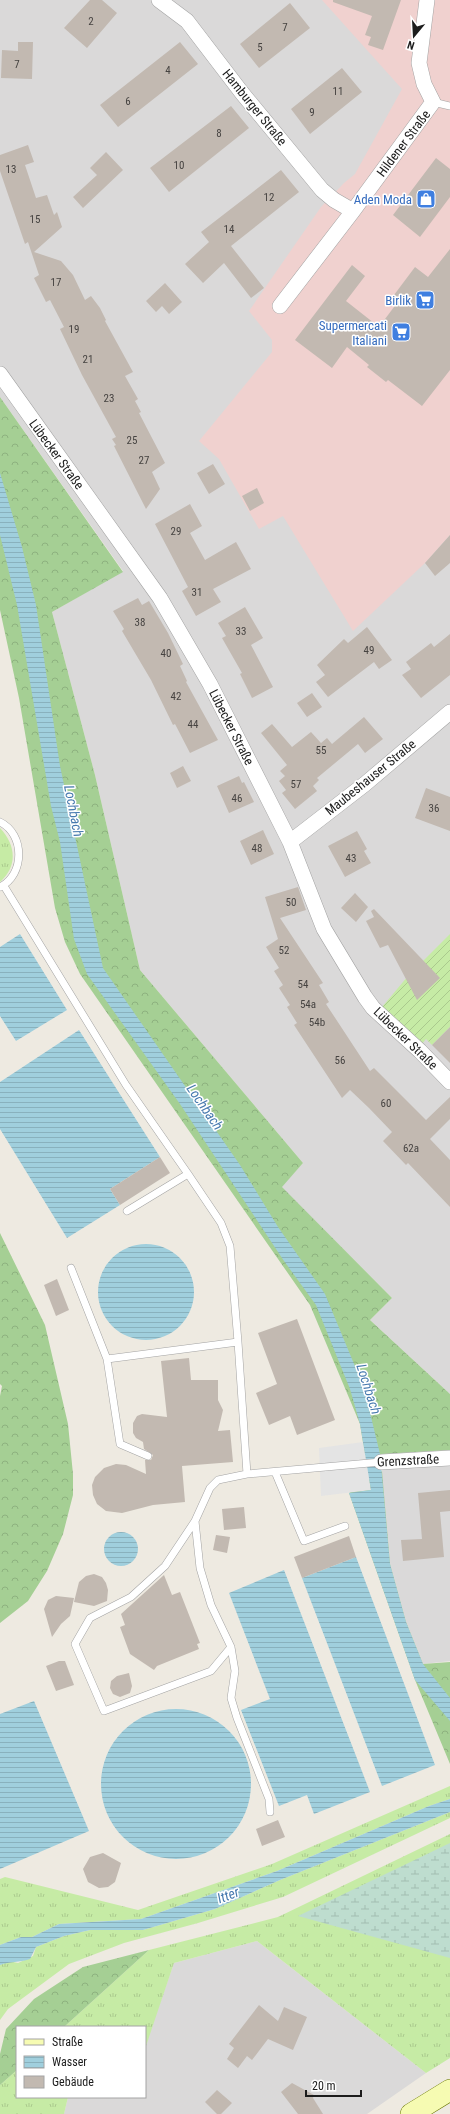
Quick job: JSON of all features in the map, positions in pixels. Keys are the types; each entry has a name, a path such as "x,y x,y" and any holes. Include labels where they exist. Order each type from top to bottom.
{"main road":[{"path":"412,2114 450,2090"}],"street":[{"name":"Hamburger Straße","path":"159,0 187,22 322,190 334,200 353,211"},
{"name":"Hildener Straße","path":"280,306 353,211 433,102 424,84 419,63 427,0"},
{"name":"Lübecker Straße","path":"0,374 160,598 210,684 290,842 324,929 365,997 373,1008 420,1051 450,1082"},
{"name":"Maubeshauser Straße","path":"290,842 365,784 450,712"},
{"name":"Grenzstraße","path":"374,1462 450,1458"}],"lane":[{"path":"433,102 450,106"},
{"path":"0,822 12,831 17,842 19,854 18,866 12,877 2,886 126,1085 188,1174 226,1234 230,1246 247,1474"},
{"path":"127,1211 188,1174"},
{"path":"71,1268 107,1359 120,1444 148,1456"},
{"path":"107,1359 238,1342"},
{"path":"231,1647 211,1671 104,1711 75,1644 90,1618 131,1597 165,1566 195,1521 210,1488 218,1480 247,1474 374,1462"},
{"path":"275,1472 304,1541 345,1526"},
{"path":"195,1521 200,1568 211,1605 231,1647 234,1671 232,1698 237,1718 267,1793 270,1812"}],"shaded area":[{"path":"0,0 450,0 450,1394 370,1320 392,1298 281,1187 303,1163 140,970 95,775 52,612 123,571 0,397"},
{"path":"322,0 450,0 450,535 425,563 353,631 283,516 259,529 219,459 199,441 272,352 272,340 249,311 321,207 344,183 355,174 402,89"},
{"path":"363,1442 371,1490 321,1496 319,1448"},
{"path":"450,1450 450,1661 423,1664 406,1622 390,1564 380,1454"},
{"path":"257,1941 426,2073 367,2114 64,2114 68,2098 146,2098 146,2043 174,1963"}],"green space":[{"path":"0,397 123,572 52,612 95,775 140,970 303,1163 282,1187 392,1298 370,1320 450,1394 450,1450 365,1455 360,1424 310,1305 80,974 65,942 55,908 19,698 0,610"},
{"path":"0,828 9,841 13,855 10,869 0,882"},
{"path":"450,934 450,1027 432,1045 426,1039 422,1044 382,1007 408,976"},
{"path":"0,1233 45,1325 68,1424 73,1474 73,1495 63,1534 47,1571 28,1601 0,1623 0,1396 2,1386 0,1384"},
{"path":"382,1471 390,1564 406,1622 423,1664 450,1662 450,1764 415,1680 349,1493"},
{"path":"450,1786 450,1799 429,1806 277,1871 141,1919 59,1924 32,1937 21,1937 0,1945 0,1879 5,1877 138,1910 272,1864"},
{"path":"450,1812 450,1818 283,1897 198,1923 124,1943 69,1964 8,2009 0,2020 0,1965 9,1961 18,1963 33,1956 36,1947 64,1936 90,1930 143,1930 215,1909 280,1880"},
{"path":"450,1834 450,2058 426,2073 257,1941 174,1963 146,2046 146,2026 65,2026 149,1950 278,1917"},
{"path":"450,1843 450,1958 298,1916"},
{"path":"149,1950 65,2026 16,2026 16,2071 0,2085 0,2054 6,2029 34,1999 83,1967"},
{"path":"16,2071 16,2098 68,2098 64,2114 0,2114 0,2085"}],"water":[{"path":"0,473 22,547 36,605 60,766 103,968 240,1165 278,1227 325,1294 364,1388 380,1454 390,1564 406,1622 423,1664 450,1698 450,1721 415,1680 349,1493 371,1490 360,1424 350,1389 316,1305 284,1261 180,1104 87,974 74,939 60,842 51,806 17,605 0,535"},
{"path":"20,934 67,1010 16,1041 0,1016 0,947"},
{"path":"79,1030 160,1157 110,1189 120,1205 67,1238 0,1129 0,1082"},
{"path":"146,1244 165,1247 180,1258 191,1273 194,1292 191,1311 180,1326 165,1337 146,1340 127,1337 112,1326 101,1311 98,1292 101,1273 112,1258 127,1247"},
{"path":"118,1532 124,1532 128,1533 135,1539 138,1549 137,1556 131,1563 124,1566 118,1566 114,1565 107,1559 104,1552 104,1546 105,1542 111,1535"},
{"path":"356,1557 435,1765 382,1786 302,1578"},
{"path":"284,1570 370,1792 314,1814 307,1795 279,1806 241,1710 270,1699 229,1593"},
{"path":"34,1701 89,1831 0,1869 0,1714"},
{"path":"183,1709 205,1714 218,1721 234,1736 246,1755 250,1769 250,1799 246,1813 239,1826 224,1842 205,1854 191,1858 169,1859 147,1854 134,1847 113,1826 106,1813 102,1799 101,1777 106,1755 113,1742 134,1721 147,1714 161,1710"},
{"name":"Itter","path":"450,1799 450,1812 280,1880 215,1909 143,1930 90,1930 64,1936 36,1947 30,1959 0,1965 0,1945 21,1937 32,1937 59,1924 141,1919 277,1871 429,1806"}],"building":[{"path":"90,0 102,0 117,13 87,48 64,28"},
{"path":"333,0 401,0 383,50 368,45 371,37 365,35 372,16 333,2"},
{"path":"290,3 310,28 259,68 240,44"},
{"path":"18,42 33,42 32,79 1,78 2,50 18,51"},
{"path":"180,42 198,64 118,127 100,105"},
{"path":"342,68 362,92 310,134 291,109"},
{"path":"231,106 249,128 169,192 150,168"},
{"path":"28,145 34,162 25,165 36,198 47,195 54,215 57,212 62,227 34,252 61,261 73,275 85,300 91,296 100,308 106,320 105,321 133,372 125,376 138,399 135,401 141,412 139,413 165,463 152,472 160,489 146,509 114,446 116,445 112,439 116,437 82,375 60,329 64,327 50,300 46,302 34,278 39,275 28,242 25,244 0,171 0,155"},
{"path":"106,152 123,170 83,208 73,197 97,175 90,168"},
{"path":"436,158 450,169 450,197 420,237 393,215"},
{"path":"281,170 299,192 231,246 264,288 251,298 224,263 203,283 185,264 209,242 201,232"},
{"path":"450,249 450,370 422,406 388,380 386,382 367,367 369,365 347,347 332,368 295,340 352,265 365,276 346,301 379,327 400,299 394,295 415,267 428,277"},
{"path":"165,283 182,302 169,314 162,306 156,312 146,301"},
{"path":"213,464 225,484 209,494 197,473"},
{"path":"257,488 264,503 250,511 242,496"},
{"path":"190,504 202,526 190,533 205,560 236,542 251,569 213,589 221,602 196,616 182,591 188,587 155,524"},
{"path":"450,535 450,563 435,576 425,563"},
{"path":"138,598 142,605 149,601 168,633 183,664 180,666 187,681 186,682 218,740 190,753 175,724 173,725 151,680 122,631 124,629 113,611"},
{"path":"245,607 263,638 251,645 273,687 252,698 240,674 242,673 222,638 226,636 218,623"},
{"path":"367,627 392,660 379,669 374,662 328,697 316,682 325,675 317,665 344,639 348,643"},
{"path":"450,634 450,675 421,698 402,675 411,669 406,662 431,643 434,647"},
{"path":"312,693 322,707 307,717 297,703"},
{"path":"364,717 383,739 365,753 358,744 317,778 319,780 313,786 317,791 295,809 282,793 286,790 279,781 285,776 280,771 287,765 261,733 272,724 292,747 311,732 321,743 327,738 332,744"},
{"path":"183,766 191,781 177,788 170,773"},
{"path":"239,776 242,783 244,782 254,802 229,813 217,786"},
{"path":"426,788 450,797 450,831 415,818"},
{"path":"263,830 274,854 251,865 240,841"},
{"path":"357,831 367,849 364,851 371,863 345,877 328,846"},
{"path":"298,887 306,910 280,918 323,983 319,985 329,1002 326,1004 370,1071 374,1068 426,1120 450,1097 450,1119 430,1139 450,1160 450,1207 408,1163 406,1165 383,1141 392,1132 369,1108 350,1090 342,1098 294,1025 297,1023 287,1007 290,1005 279,988 283,985 274,971 279,968 266,947 278,939 265,897"},
{"path":"355,893 368,907 356,922 341,908"},
{"path":"374,909 440,978 417,1000 388,945 380,948 366,921 374,917 371,911"},
{"path":"450,1027 450,1063 432,1045"},
{"path":"160,1157 170,1173 120,1205 110,1189"},
{"path":"57,1279 69,1310 56,1316 44,1285"},
{"path":"297,1319 335,1420 297,1435 290,1416 269,1425 256,1393 277,1384 258,1333"},
{"path":"189,1358 191,1380 218,1380 218,1400 223,1410 218,1431 230,1430 233,1462 182,1466 185,1502 153,1505 122,1513 106,1511 97,1504 93,1495 92,1485 95,1477 104,1468 116,1464 126,1465 146,1474 145,1460 151,1460 153,1455 144,1449 143,1442 136,1438 133,1433 133,1423 137,1416 142,1414 167,1417 161,1361"},
{"path":"450,1490 450,1511 440,1512 444,1557 403,1561 401,1540 422,1539 418,1493"},
{"path":"244,1507 246,1528 224,1530 222,1509"},
{"path":"216,1535 230,1537 227,1553 213,1550"},
{"path":"349,1536 356,1557 302,1578 294,1557"},
{"path":"94,1574 102,1577 106,1583 108,1590 107,1601 94,1606 74,1602 79,1582 86,1576"},
{"path":"164,1575 172,1595 180,1592 200,1643 197,1644 199,1649 157,1666 154,1670 130,1654 120,1627 125,1625 121,1614"},
{"path":"56,1596 74,1598 70,1616 61,1624 52,1637 44,1609 48,1600"},
{"path":"59,1661 65,1661 74,1685 56,1691 46,1666"},
{"path":"129,1673 132,1686 130,1693 120,1697 113,1694 110,1688 111,1681 117,1676"},
{"path":"278,1820 285,1837 262,1846 256,1829"},
{"path":"103,1853 121,1863 115,1882 108,1887 99,1888 88,1882 83,1869 90,1857"},
{"path":"259,2005 278,2021 284,2007 307,2017 293,2050 268,2039 252,2060 247,2056 238,2068 227,2059 234,2048 229,2044"},
{"path":"292,2083 314,2095 313,2098 323,2114 298,2114 281,2092"},
{"path":"217,2090 232,2103 221,2114 217,2114 205,2102"}],"place":[{"name":"Aden Moda","path":"426,199"},
{"name":"Birlik","path":"425,300"},
{"name":"Supermercati Italiani","path":"401,332"}],"water label":[{"name":"Lochbach","path":"74,811"},
{"name":"Lochbach","path":"205,1107"},
{"name":"Lochbach","path":"369,1389"}]}
